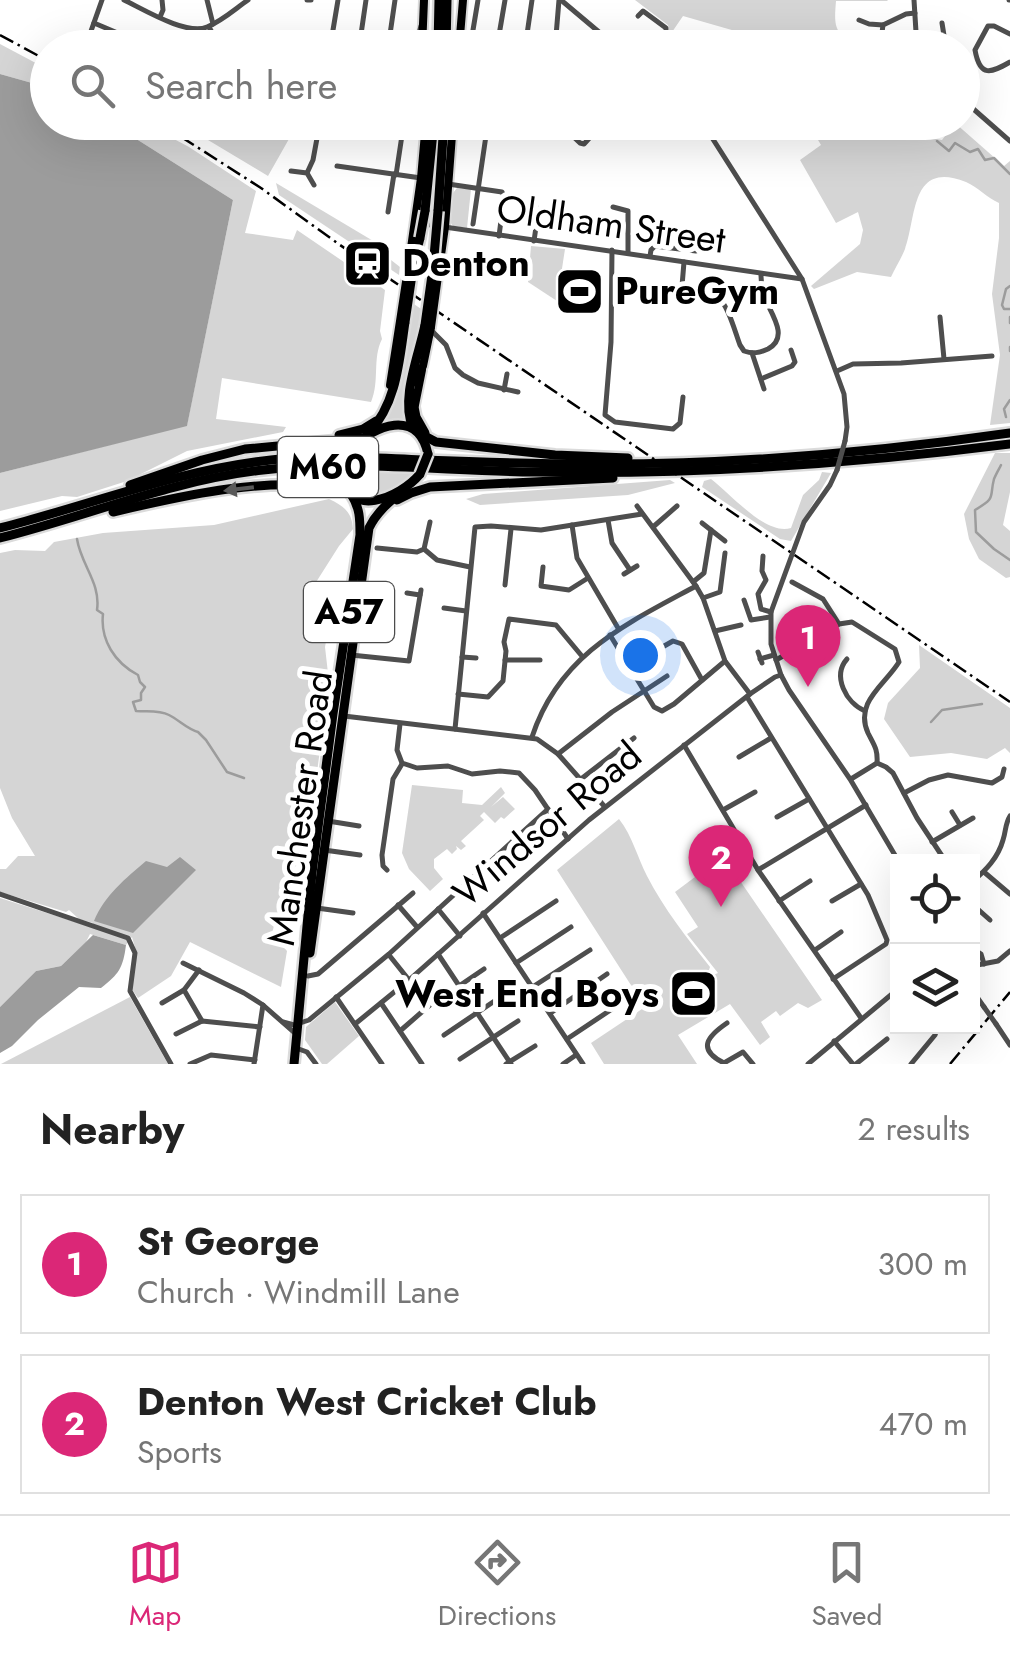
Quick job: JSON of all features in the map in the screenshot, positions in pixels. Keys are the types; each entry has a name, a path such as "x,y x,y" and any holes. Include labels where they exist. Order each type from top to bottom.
{"highway":[{"path":"438,30 439,0"},
{"path":"446,30 447,0"},
{"path":"423,482 372,502 349,493 342,472 351,449 382,417 394,389 425,211 427,140"},
{"path":"440,441 416,426 409,418 407,404 429,327 443,140"},
{"path":"365,556 380,515 423,482 428,454 416,426 411,386"},
{"path":"347,436 382,417"},
{"path":"347,436 365,436 395,425 416,426 440,441"},
{"name":"M60","path":"67,510 194,473 272,460 328,456 572,464 710,461 803,456 1010,433"},
{"name":"M60","path":"1,534 202,460 245,449 347,436"},
{"name":"M60","path":"440,441 555,454 710,461"},
{"name":"M60","path":"1,534 182,486 264,470 364,467 666,471 852,461 1010,444"},
{"name":"M60","path":"423,482 468,485 630,477 666,471"},
{"name":"M60","path":"1,534 173,497 258,486 316,485 349,493"},
{"name":"Manchester Road","path":"298,1030 308,976 308,908 324,850 337,715 352,654 369,528 401,492"},
{"name":"Manchester Road","path":"296,1048 325,772 332,751 360,536 360,515 349,493"},
{"name":"A57","path":"294,1064 296,1048"}],"main road":[{"path":"420,30 424,0"},
{"path":"460,30 463,0"},
{"path":"403,321 426,140"},
{"path":"415,406 445,227 452,140"},
{"path":"411,386 423,366"}],"street":[{"path":"91,30 102,0"},
{"path":"124,0 191,29 211,26 248,0"},
{"path":"160,16 162,0"},
{"path":"207,0 212,30"},
{"path":"333,30 338,0"},
{"path":"362,30 366,0"},
{"path":"391,30 395,0"},
{"path":"472,30 478,0"},
{"path":"500,30 505,0"},
{"path":"528,30 532,0"},
{"path":"557,30 560,0"},
{"path":"560,0 596,30"},
{"path":"914,0 915,30"},
{"path":"638,16 643,11 666,30"},
{"path":"861,22 883,25 914,13"},
{"path":"94,22 111,30"},
{"path":"942,23 943,30"},
{"path":"461,24 473,26"},
{"path":"883,25 883,30"},
{"path":"980,39 986,28 994,26 1010,34"},
{"path":"980,64 988,75 1010,62"},
{"path":"980,115 1010,141"},
{"path":"306,173 317,140"},
{"path":"388,212 401,140"},
{"path":"474,224 486,140"},
{"path":"713,140 802,279 844,394 844,441 837,470 804,522 770,616 775,658 801,709 850,779 894,854"},
{"path":"338,166 422,178"},
{"path":"291,171 306,173 314,185"},
{"path":"448,184 502,192 498,236"},
{"path":"534,241 536,204"},
{"path":"612,207 628,211 628,253"},
{"name":"Oldham Street","path":"413,223 802,279"},
{"path":"650,256 655,246 696,251"},
{"path":"612,250 605,415 614,422 673,428 680,423 683,397"},
{"path":"628,287 674,293 682,286 684,262"},
{"path":"682,286 690,294 725,305 740,345 744,352 752,354 773,346 779,331 762,290 761,274"},
{"path":"940,317 944,359"},
{"path":"429,327 442,340 462,375 478,383 518,392"},
{"path":"428,342 442,340"},
{"path":"761,378 792,366 795,362 791,350"},
{"path":"752,354 764,389"},
{"path":"836,372 853,364 992,356"},
{"path":"504,390 507,374"},
{"path":"637,506 695,584 725,661 861,884 886,937 886,944 833,978"},
{"path":"652,527 677,506"},
{"path":"455,728 475,527 541,530 642,514"},
{"path":"608,520 612,543 630,570"},
{"path":"424,548 430,522"},
{"path":"702,523 726,540"},
{"path":"572,526 577,558 618,628"},
{"path":"505,586 511,528"},
{"path":"532,737 540,716 582,656 618,628 695,584 704,574 711,530"},
{"path":"378,548 416,552 424,548"},
{"path":"424,548 437,560 470,566"},
{"path":"703,598 720,592 725,553"},
{"path":"763,556 766,580 758,594 761,609 770,616"},
{"path":"543,566 541,586 570,590 588,578"},
{"path":"792,582 823,599 839,624"},
{"path":"352,654 409,661 420,592 406,593"},
{"path":"744,600 750,620 770,616"},
{"path":"444,608 466,611"},
{"path":"764,625 770,616"},
{"path":"458,694 488,697 504,681 504,642 509,619 556,625 582,656"},
{"path":"760,658 775,658 839,624 852,622 894,650 900,662 876,689 865,711 867,730 878,749 876,764"},
{"path":"714,632 741,625"},
{"path":"610,634 654,707 662,711 725,661"},
{"path":"629,666 673,641 682,644 702,680"},
{"path":"462,657 476,658"},
{"path":"847,659 840,673 847,698 865,711"},
{"path":"505,660 540,660"},
{"name":"Windsor Road","path":"355,1024 605,808 748,696 781,675"},
{"path":"558,754 667,676"},
{"path":"337,715 544,741 605,808"},
{"path":"400,723 397,750 402,764"},
{"path":"740,758 772,737"},
{"path":"581,780 634,738"},
{"path":"684,745 758,870 861,1018"},
{"path":"402,764 418,768 448,766 472,774 500,770 519,773 528,780 568,839"},
{"path":"387,870 382,855 393,779 402,764"},
{"path":"850,779 876,764 889,768 940,854"},
{"path":"904,792 938,776 957,775 988,784 1005,774"},
{"path":"722,810 756,792"},
{"path":"778,817 810,798"},
{"path":"758,870 866,805"},
{"path":"183,963 244,993 298,1030 389,954 548,809"},
{"path":"952,812 960,825"},
{"path":"980,875 1000,850 1010,816"},
{"path":"932,842 973,818"},
{"path":"328,821 359,826"},
{"path":"324,850 360,855"},
{"path":"304,872 308,908"},
{"path":"984,872 1010,894"},
{"path":"779,901 810,881"},
{"path":"832,902 861,884"},
{"path":"308,976 318,974 412,893"},
{"path":"0,894 128,938 135,953 131,994 171,1064"},
{"path":"500,938 556,901"},
{"path":"296,914 286,912 288,904 353,913"},
{"path":"398,905 417,927"},
{"path":"438,908 460,936"},
{"path":"980,911 990,920"},
{"path":"483,914 582,1064"},
{"path":"516,963 571,927"},
{"path":"814,951 841,932"},
{"path":"532,987 590,950"},
{"path":"980,965 998,961 1010,951"},
{"path":"980,953 984,964"},
{"path":"389,954 410,980"},
{"path":"438,954 509,1063 535,1046"},
{"path":"460,986 484,968"},
{"path":"162,1003 184,990 198,970"},
{"path":"550,1013 607,974"},
{"path":"184,990 202,1020"},
{"path":"444,1034 502,996"},
{"path":"808,1064 890,996"},
{"path":"336,997 382,1064"},
{"path":"567,1039 624,1001"},
{"path":"980,1001 1009,1040"},
{"path":"381,1003 422,1064"},
{"path":"400,1031 432,1004"},
{"path":"190,1064 212,1055 254,1062 263,1005"},
{"path":"176,1034 202,1020 260,1027"},
{"path":"460,1060 518,1021"},
{"path":"727,1022 709,1035 708,1050 724,1063 745,1049 753,1064"},
{"path":"911,1064 934,1034"},
{"path":"834,1041 854,1064 888,1039"},
{"path":"296,1048 307,1052 316,1064"},
{"path":"563,1064 576,1054"}],"shaded area":[{"path":"635,0 888,1 836,1 838,30 732,30 683,16 673,30"},
{"path":"0,44 30,60 30,82 0,74"},
{"path":"0,74 30,82 30,140 138,140 233,200 187,426 0,473"},
{"path":"138,140 176,140 256,191 245,233 293,240 297,230 385,290 382,339 371,402 222,378 216,419 286,427 283,432 187,451 127,481 77,497 62,496 0,511 0,473 187,425 233,200"},
{"path":"208,140 288,140 268,176"},
{"path":"818,140 974,140 1004,166 1010,161 1010,423 990,425 1000,355 992,294 999,203 966,182 948,177 935,179 919,195 905,249 891,277 857,272 814,289 811,286 860,244 863,230 858,212 836,223 800,160 821,145"},
{"path":"276,183 385,248 382,253 400,267 399,275 279,195"},
{"path":"457,188 471,189 467,228 450,222"},
{"path":"531,246 565,249 557,301 528,282"},
{"path":"411,302 424,311 404,399 409,423 385,423 395,397"},
{"path":"995,453 1010,453 1010,492 1003,525 1010,531 1010,577 1006,578 979,559 969,539 964,514"},
{"path":"349,471 416,473 394,490 367,498 354,486"},
{"path":"822,472 831,473 791,541 780,539 702,487 704,481 711,479 760,520 781,529 791,528 803,495"},
{"path":"670,480 675,483 628,495 480,505 466,499 483,494"},
{"path":"329,499 346,510 353,529 306,598 329,625 325,647 329,682 306,855 292,870 287,900 276,917 272,934 287,951 281,987 190,942 171,976 138,998 131,988 136,951 132,937 126,945 90,934 61,966 36,971 0,1007 0,898 91,927 93,923 79,919 69,910 0,892 0,869 6,869 18,856 35,856 12,818 0,788 0,553 45,551 54,542 103,533 214,525"},
{"path":"919,645 1010,708 1010,753 1005,748 987,759 951,753 910,757 884,719 888,703 920,668"},
{"path":"412,785 463,790 462,803 482,805 501,787 505,793 491,807 503,797 515,809 495,823 484,812 480,816 484,820 461,841 466,846 461,850 456,846 452,854 447,849 434,859 434,868 443,879 430,891 409,869 402,853"},
{"path":"619,819 654,888 710,967 711,976 718,973 687,934 698,927 675,892 723,856 822,1000 808,1008 798,1003 780,1016 776,1011 761,1022 770,1037 760,1045 730,1004 678,1035 697,1064 604,1064 591,1043 645,1007 557,870"},
{"path":"180,857 196,870 133,933 94,921 123,881 146,861 167,867"},
{"path":"93,935 126,945 116,974 101,988 79,987 0,1053 0,1007 36,971 61,966"},
{"path":"130,997 168,1064 1,1064"},
{"path":"335,1002 359,1036 327,1064 322,1064 305,1040 306,1027"}],"waterway":[{"path":"937,141 949,151 955,143 970,152 978,149 985,160 994,158 1010,174"},
{"path":"1010,286 1002,305 1010,309"},
{"path":"1010,317 1010,323"},
{"path":"1006,417 1004,409 1010,400"},
{"path":"1001,465 992,494 975,510 976,532 1010,560"},
{"path":"77,539 96,591 97,610 103,614 107,642 145,687 141,700 133,702 136,711 165,713 198,732 227,772 244,778"},
{"path":"931,722 942,710 982,704"}],"railway":[{"path":"0,35 30,51"},
{"path":"186,140 1010,702"},
{"path":"950,1064 1010,992"}],"place":[{"name":"Denton","path":"367,263"},
{"name":"PureGym","path":"580,291"},
{"name":"St George","path":"808,687"},
{"name":"Denton West Cricket Club","path":"721,907"},
{"name":"West End Boys","path":"694,994"}]}
